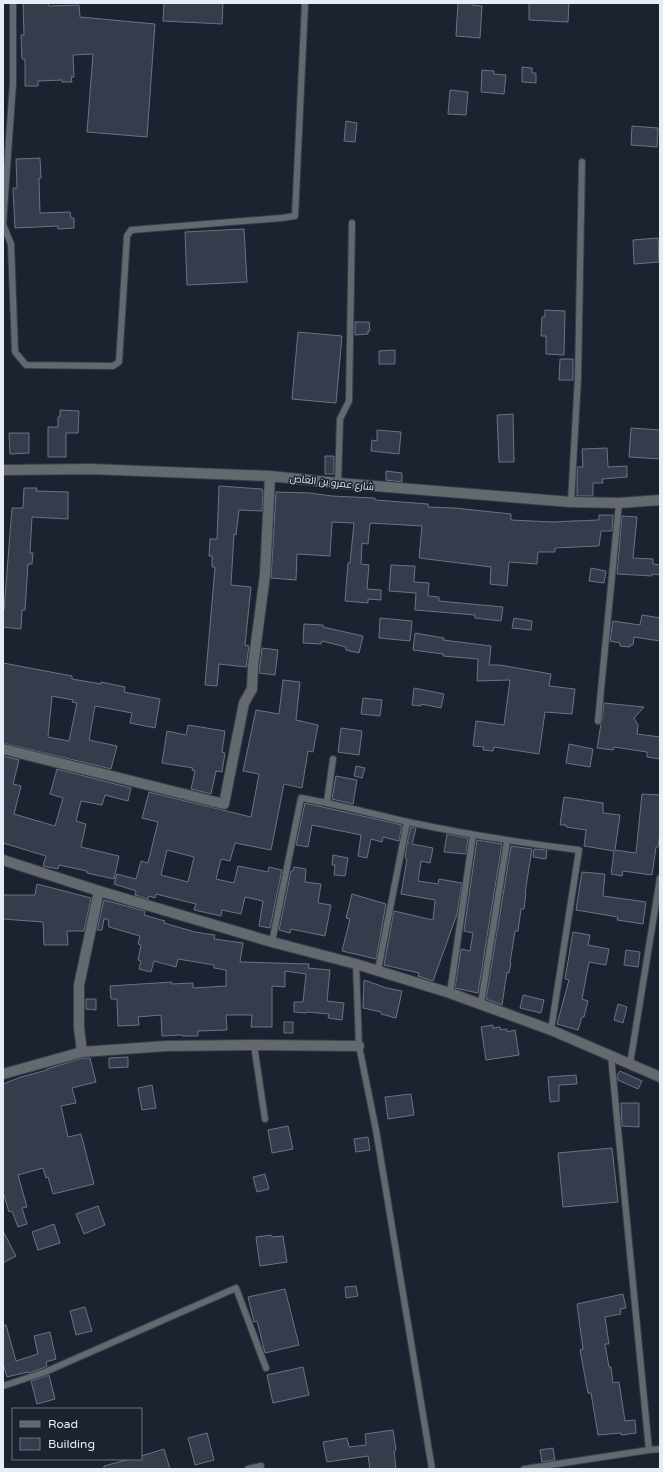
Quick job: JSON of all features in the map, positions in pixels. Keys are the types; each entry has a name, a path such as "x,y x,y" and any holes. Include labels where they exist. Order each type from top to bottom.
{"street":[{"name":"شارع عمرو بن العاص","path":"3,470 90,469 270,476 571,502 619,503 660,500"},
{"path":"3,749 224,804 244,703 252,689 253,666 265,575 270,476"},
{"path":"3,860 99,891 272,942 378,970 481,1003 551,1030 660,1077"},
{"path":"82,1052 79,1028 79,985 99,891"},
{"path":"3,1074 82,1052 166,1046 359,1046"}],"lane":[{"path":"13,3 13,83 4,224 11,244 15,352 26,365 113,366 119,362 126,236 131,230 295,216 305,3"},
{"path":"571,502 578,377 582,162"},
{"path":"338,483 340,419 349,401 352,223"},
{"path":"598,720 619,503"},
{"path":"327,802 333,759"},
{"path":"272,942 301,798 327,802 407,822 473,835 579,850 551,1030"},
{"path":"378,970 407,822"},
{"path":"450,993 473,835"},
{"path":"481,1003 507,841"},
{"path":"630,1064 660,878"},
{"path":"356,964 359,1046 376,1130 432,1469"},
{"path":"254,1045 265,1119"},
{"path":"611,1056 649,1450"},
{"path":"3,1386 45,1372 236,1288 266,1368"},
{"path":"526,1469 660,1449"},
{"path":"248,1469 261,1466"}],"building":[{"path":"23,3 48,3 49,6 79,5 80,17 155,24 147,137 87,132 93,54 73,55 74,77 71,77 72,82 62,82 62,80 38,81 38,86 25,86 25,59 22,59 21,35 24,35"},
{"path":"164,3 223,3 222,24 163,21"},
{"path":"458,3 472,3 472,5 482,6 480,38 456,36"},
{"path":"529,3 569,3 568,22 529,20"},
{"path":"522,67 532,68 532,73 536,73 536,83 522,82"},
{"path":"482,70 494,71 494,74 506,75 504,94 481,92"},
{"path":"450,90 468,92 466,115 448,114"},
{"path":"346,121 357,123 355,142 344,141"},
{"path":"632,126 658,128 657,147 631,145"},
{"path":"40,158 40,213 70,212 71,218 74,218 74,228 58,229 58,226 15,228 13,188 17,188 16,159"},
{"path":"244,229 247,282 187,285 185,232"},
{"path":"658,238 659,262 634,264 633,240"},
{"path":"545,310 565,311 564,355 546,354 546,336 541,336 542,317 545,317"},
{"path":"355,322 369,322 370,331 368,331 368,334 355,335"},
{"path":"298,332 342,336 336,403 292,399"},
{"path":"395,350 395,364 379,364 379,351"},
{"path":"560,359 573,359 573,380 559,380"},
{"path":"60,410 79,411 78,433 66,433 66,457 48,457 48,427 58,427"},
{"path":"513,414 514,462 499,462 497,415"},
{"path":"631,428 660,430 660,459 629,457"},
{"path":"377,430 401,432 399,454 371,451 372,440 377,441"},
{"path":"9,433 29,433 29,453 10,454"},
{"path":"607,448 608,467 627,466 627,477 602,479 603,483 593,483 593,496 577,496 577,467 583,467 582,449"},
{"path":"325,456 334,456 334,474 325,474"},
{"path":"386,471 402,473 402,482 386,480"},
{"path":"219,486 262,489 263,491 262,511 239,510 236,535 234,534 231,585 251,587 245,645 249,646 246,667 219,664 217,686 205,685 215,567 212,567 212,556 209,556 210,539 217,539"},
{"path":"24,488 37,488 36,491 68,492 68,519 32,517 30,553 33,553 32,564 28,564 25,610 22,610 21,629 3,627 3,609 4,610 12,508 23,508"},
{"path":"276,492 375,498 375,500 428,504 428,507 455,508 511,514 511,520 553,522 599,520 599,515 613,515 612,531 601,531 599,546 555,548 555,552 538,552 537,564 509,562 507,586 490,584 491,567 419,558 422,526 370,523 368,544 362,543 361,564 369,565 367,589 381,590 381,600 368,599 368,603 345,601 348,563 350,563 354,523 332,522 330,556 297,554 296,580 271,578"},
{"path":"622,516 637,517 633,558 653,559 653,564 660,565 660,575 617,574"},
{"path":"391,565 415,566 414,582 429,583 428,596 439,597 439,601 503,607 501,621 475,618 475,615 415,610 416,593 389,591"},
{"path":"591,568 606,571 604,583 589,581"},
{"path":"642,615 660,618 660,641 634,637 633,645 630,645 630,647 620,646 620,643 610,641 613,621 640,625"},
{"path":"380,618 412,621 410,641 379,638"},
{"path":"514,618 532,621 531,630 512,628"},
{"path":"304,624 323,625 323,627 363,636 359,653 346,650 346,647 322,641 321,644 303,643"},
{"path":"415,633 444,638 443,640 491,646 489,665 500,665 551,674 549,686 575,689 572,714 545,712 539,754 494,747 493,751 483,750 484,747 473,746 476,721 504,725 510,680 477,681 478,659 443,656 443,654 413,650"},
{"path":"262,648 278,650 275,675 259,673"},
{"path":"3,663 72,676 72,679 101,684 101,682 125,687 124,692 160,699 155,728 130,723 132,713 95,706 89,740 117,746 111,769 3,743","holes":["52,696 73,700 72,702 77,703 69,741 48,737"]},
{"path":"283,680 300,682 296,720 318,725 313,752 308,751 302,788 284,784 271,850 235,843 230,861 221,859 216,879 234,883 238,866 268,872 269,867 282,870 270,928 259,926 263,901 245,897 241,914 222,910 221,916 194,910 196,904 156,894 155,898 149,896 148,899 135,895 136,891 114,884 117,874 136,879 141,861 148,863 158,822 142,818 149,792 251,817 259,774 243,771 256,710 279,714","holes":["167,850 194,857 188,882 161,875"]},
{"path":"414,688 444,694 441,708 421,704 421,706 412,705"},
{"path":"363,698 382,700 380,716 361,714"},
{"path":"604,703 644,707 634,718 638,725 637,734 660,737 660,759 647,757 647,752 614,747 613,750 597,748"},
{"path":"188,725 225,731 222,752 225,753 222,772 216,771 211,794 191,789 195,771 192,770 193,768 162,763 167,731 186,735"},
{"path":"341,728 362,731 359,755 338,752"},
{"path":"569,744 593,749 590,767 566,763"},
{"path":"3,756 19,760 13,784 21,786 14,814 55,826 63,798 50,794 57,769 131,788 128,801 105,795 102,805 81,801 76,821 86,824 81,847 119,856 114,879 59,865 58,869 43,866 46,856 3,843"},
{"path":"356,766 365,768 362,778 354,776"},
{"path":"336,776 357,780 353,804 332,799"},
{"path":"642,794 660,795 660,833 658,847 656,847 652,875 623,871 622,876 611,874 614,851 584,846 586,830 560,825 564,797 603,803 603,813 620,815 615,850 636,853"},
{"path":"305,803 402,825 399,841 383,837 382,842 371,839 367,858 358,856 361,835 312,825 308,847 296,845"},
{"path":"411,827 416,828 412,844 433,848 430,863 421,861 418,881 438,884 439,879 462,883 457,914 433,981 418,976 419,973 384,965 394,911 433,920 435,900 401,894 407,859 405,858"},
{"path":"447,834 468,838 466,854 444,852"},
{"path":"477,840 502,844 478,993 455,988 461,949 470,951 473,933 464,931"},
{"path":"511,846 532,849 524,909 521,909 518,931 515,931 511,963 509,973 507,972 502,1005 486,999"},
{"path":"534,849 547,850 546,859 533,857"},
{"path":"333,855 348,858 345,876 334,875 335,865 332,865"},
{"path":"294,867 306,869 305,882 321,884 318,903 331,905 325,936 291,929 290,933 279,930 291,871 293,871"},
{"path":"582,872 605,874 603,896 646,902 643,924 617,920 618,917 576,910"},
{"path":"37,884 91,898 84,931 67,931 68,945 44,945 43,922 3,919 3,895 35,895"},
{"path":"352,894 386,904 376,959 342,951 350,919 346,918"},
{"path":"104,900 145,911 144,915 165,921 164,923 195,932 215,935 214,939 243,943 240,962 309,964 308,968 330,970 327,1001 344,1003 342,1020 328,1018 329,1014 294,1012 294,1002 303,1002 306,974 285,971 285,987 272,986 272,1027 251,1027 252,1015 226,1015 227,1030 198,1031 198,1036 162,1036 161,1015 138,1017 139,1025 118,1026 117,999 111,999 110,986 172,982 171,984 193,983 193,988 226,986 226,970 214,968 214,965 178,959 176,967 154,961 151,972 139,969 141,961 138,960 141,945 138,944 140,936 109,927 108,919 104,919 102,930 97,930"},
{"path":"573,932 590,935 588,945 609,949 606,965 589,962 582,999 588,1001 584,1017 582,1017 578,1030 557,1024 569,980 565,979"},
{"path":"626,950 640,952 638,967 624,965"},
{"path":"364,980 387,988 402,991 396,1018 381,1014 381,1012 363,1008"},
{"path":"523,995 544,1000 541,1013 520,1008"},
{"path":"86,999 96,999 96,1010 86,1009"},
{"path":"618,1004 627,1007 623,1023 614,1020"},
{"path":"284,1022 293,1022 293,1033 284,1033"},
{"path":"493,1025 493,1028 500,1027 501,1030 507,1029 507,1032 515,1030 519,1055 486,1060 481,1027"},
{"path":"128,1057 128,1067 109,1068 109,1058"},
{"path":"83,1058 90,1058 96,1082 72,1088 76,1103 61,1106 68,1137 81,1134 94,1184 53,1194 48,1177 46,1178 43,1168 18,1175 27,1207 22,1208 27,1224 18,1227 12,1211 9,1212 3,1192 3,1084"},
{"path":"620,1071 642,1081 638,1089 618,1080 617,1076"},
{"path":"576,1075 577,1084 559,1085 559,1101 550,1102 548,1077"},
{"path":"152,1085 156,1108 142,1110 138,1088"},
{"path":"411,1094 414,1115 388,1119 385,1097"},
{"path":"621,1103 639,1103 639,1127 622,1126"},
{"path":"288,1126 293,1149 272,1153 268,1130"},
{"path":"368,1137 370,1150 356,1152 354,1139"},
{"path":"612,1148 618,1202 563,1207 558,1153"},
{"path":"265,1174 269,1189 257,1192 253,1177"},
{"path":"98,1206 105,1225 84,1234 76,1214"},
{"path":"54,1224 60,1243 38,1250 32,1232"},
{"path":"3,1231 16,1256 3,1263"},
{"path":"271,1235 272,1237 283,1236 287,1262 260,1266 256,1237"},
{"path":"356,1286 358,1296 346,1298 345,1287"},
{"path":"285,1289 299,1345 265,1353 257,1321 254,1322 248,1297"},
{"path":"623,1294 626,1308 620,1309 621,1314 605,1317 609,1344 605,1344 609,1367 611,1367 613,1383 619,1382 625,1421 635,1420 636,1433 621,1435 621,1433 598,1435 591,1393 588,1393 580,1350 583,1349 577,1304"},
{"path":"85,1307 92,1331 76,1335 70,1311"},
{"path":"3,1325 6,1325 16,1361 38,1354 34,1336 50,1332 56,1359 46,1362 47,1366 43,1368 29,1373 7,1377 3,1363"},
{"path":"303,1367 309,1395 273,1403 267,1375"},
{"path":"49,1375 55,1399 37,1404 31,1381"},
{"path":"393,1430 396,1450 394,1451 396,1469 370,1469 368,1456 327,1462 323,1442 347,1438 349,1447 366,1445 365,1434"},
{"path":"207,1433 214,1460 195,1465 188,1438"},
{"path":"553,1448 555,1460 542,1462 540,1450"},
{"path":"164,1449 170,1469 104,1469 104,1466 126,1460 142,1460 142,1456"}]}
